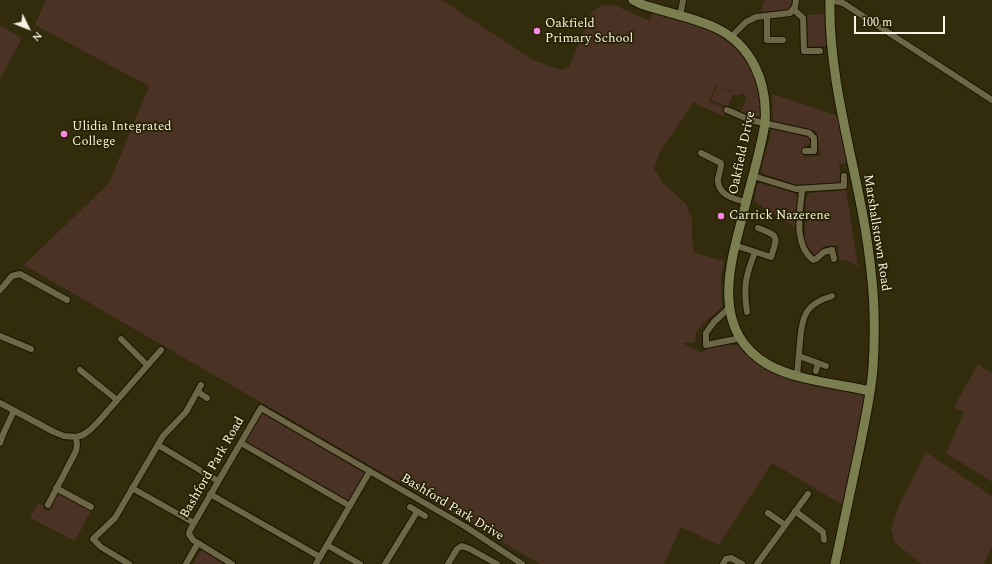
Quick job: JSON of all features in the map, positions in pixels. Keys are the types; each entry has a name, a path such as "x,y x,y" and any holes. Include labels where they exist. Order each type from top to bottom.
{"street":[{"name":"Oakfield Drive","path":"633,0 641,4 713,27 731,37 747,53 759,72 765,96 765,123 753,176 734,246 728,286 730,307 735,327 740,338 755,355 764,362 780,370 797,376 870,391"},
{"path":"680,17 683,0"},
{"path":"731,37 744,24 758,16 787,14 793,9 796,0"},
{"path":"831,0 843,3 992,100"},
{"name":"Marshallstown Road","path":"831,0 831,44 835,77 865,225 874,309 870,391 848,507 835,564"},
{"path":"793,9 800,14 803,19 804,51 820,51"},
{"path":"767,16 767,40 782,40"},
{"path":"727,110 746,118 804,131 810,134 814,138 814,151 805,151"},
{"path":"701,153 721,163 718,182 723,192 730,198 746,202"},
{"path":"753,176 790,188 802,190 844,186 844,176"},
{"path":"802,190 800,231 802,245 813,260 816,260 824,252 832,250 834,259"},
{"path":"734,246 771,257 776,241 774,235 758,228"},
{"path":"747,312 745,282 754,252"},
{"path":"0,290 12,276 20,274 67,300"},
{"path":"797,376 802,324 805,314 817,302 832,296"},
{"path":"730,307 714,322 706,333 706,345 740,338"},
{"path":"0,336 31,349"},
{"path":"121,339 147,365"},
{"path":"0,403 57,434 67,437 83,435 90,430 161,350"},
{"path":"799,356 826,366"},
{"path":"816,371 818,363"},
{"path":"80,370 117,400"},
{"path":"129,564 101,547 93,539 115,518 163,436 186,412 201,385"},
{"path":"198,392 207,398"},
{"name":"Bashford Park Drive","path":"261,408 466,527 522,564"},
{"name":"Bashford Park Road","path":"198,543 190,537 189,534 194,523 261,408"},
{"path":"0,443 14,411"},
{"path":"48,506 76,452 76,437"},
{"path":"240,443 350,506"},
{"path":"158,445 218,481"},
{"path":"316,564 370,471"},
{"path":"56,488 91,507"},
{"path":"132,488 194,523"},
{"path":"210,494 320,557"},
{"path":"758,564 808,494"},
{"path":"410,508 425,516"},
{"path":"795,511 824,532 824,540"},
{"path":"385,564 417,512"},
{"path":"768,513 785,525"},
{"path":"186,564 198,543 232,564"},
{"path":"327,545 360,564"},
{"path":"448,564 457,549 462,546 496,564"},
{"path":"723,564 726,559 731,558 742,564"}],"shaded area":[{"path":"46,0 442,0 533,60 561,70 569,67 592,12 601,6 614,5 650,21 653,10 696,24 729,41 742,53 752,68 758,88 761,113 760,116 755,117 741,111 746,99 744,93 733,96 731,91 716,85 709,101 727,109 723,116 696,104 694,101 660,151 654,169 663,183 686,204 692,220 694,253 724,261 721,277 722,307 696,332 695,342 682,343 702,353 712,344 747,346 768,365 870,391 832,564 830,564 843,505 772,463 719,545 681,527 664,564 540,564 24,265 109,183 149,86 35,25"},
{"path":"765,0 793,0 793,4 786,11 760,12"},
{"path":"824,14 826,46 809,47 807,15"},
{"path":"0,25 22,38 0,79"},
{"path":"717,86 731,92 732,97 728,107 711,100"},
{"path":"772,94 838,116 847,163 839,164 840,183 796,185 762,173 761,170 772,129 807,137 810,141 808,145 804,146 804,157 821,156 816,131 773,121"},
{"path":"761,183 794,193 797,196 797,211 793,214 792,219 796,222 796,228 754,201 757,185"},
{"path":"846,190 858,267 847,260 839,260 838,245 823,246 816,256 814,256 806,244 805,238 806,198 809,193"},
{"path":"978,364 992,373 992,482 946,453 964,412 954,407"},
{"path":"261,408 370,471 350,506 241,443"},
{"path":"926,452 992,496 992,546 984,564 922,564 895,543 891,530 899,505"},
{"path":"57,494 60,494 91,511 75,541 30,518 38,503 44,506 44,509 48,511 50,510"},
{"path":"202,550 205,551 227,564 193,564"}],"place":[{"name":"Oakfield Primary School","path":"537,31"},
{"name":"Ulidia Integrated College","path":"64,134"},
{"name":"Carrick Nazerene","path":"721,216"}]}
